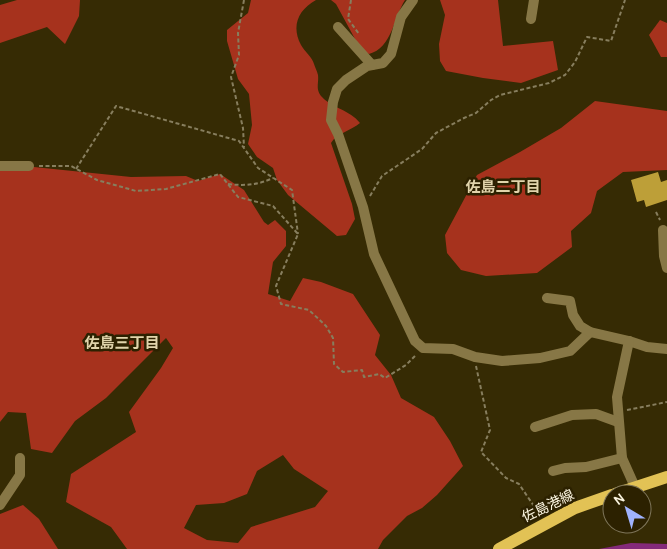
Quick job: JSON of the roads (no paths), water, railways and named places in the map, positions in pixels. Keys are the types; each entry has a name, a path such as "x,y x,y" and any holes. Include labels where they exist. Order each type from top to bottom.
{"main road":[{"name":"佐島港線","path":"645,484 667,478"},
{"name":"佐島港線","path":"499,549 575,508 602,499"}],"street":[{"path":"413,0 401,17 391,54 383,63 367,66 337,88 331,120 338,134 363,206 374,254 415,340 423,348 453,349 475,357 502,361 540,358 570,352 590,332"},
{"path":"531,19 534,0"},
{"path":"338,27 372,65"},
{"path":"0,166 29,166"},
{"path":"661,225 667,268"},
{"path":"547,298 570,301 573,315 580,326 590,332 647,347 667,349"},
{"path":"629,341 617,397 622,458 633,484"},
{"path":"535,427 572,415 596,414 618,417"},
{"path":"0,505 20,475 20,458"},
{"path":"553,471 565,468 586,467 622,458"}],"district":[{"name":"佐島二丁目","path":"503,187"},
{"name":"佐島三丁目","path":"122,343"}]}
